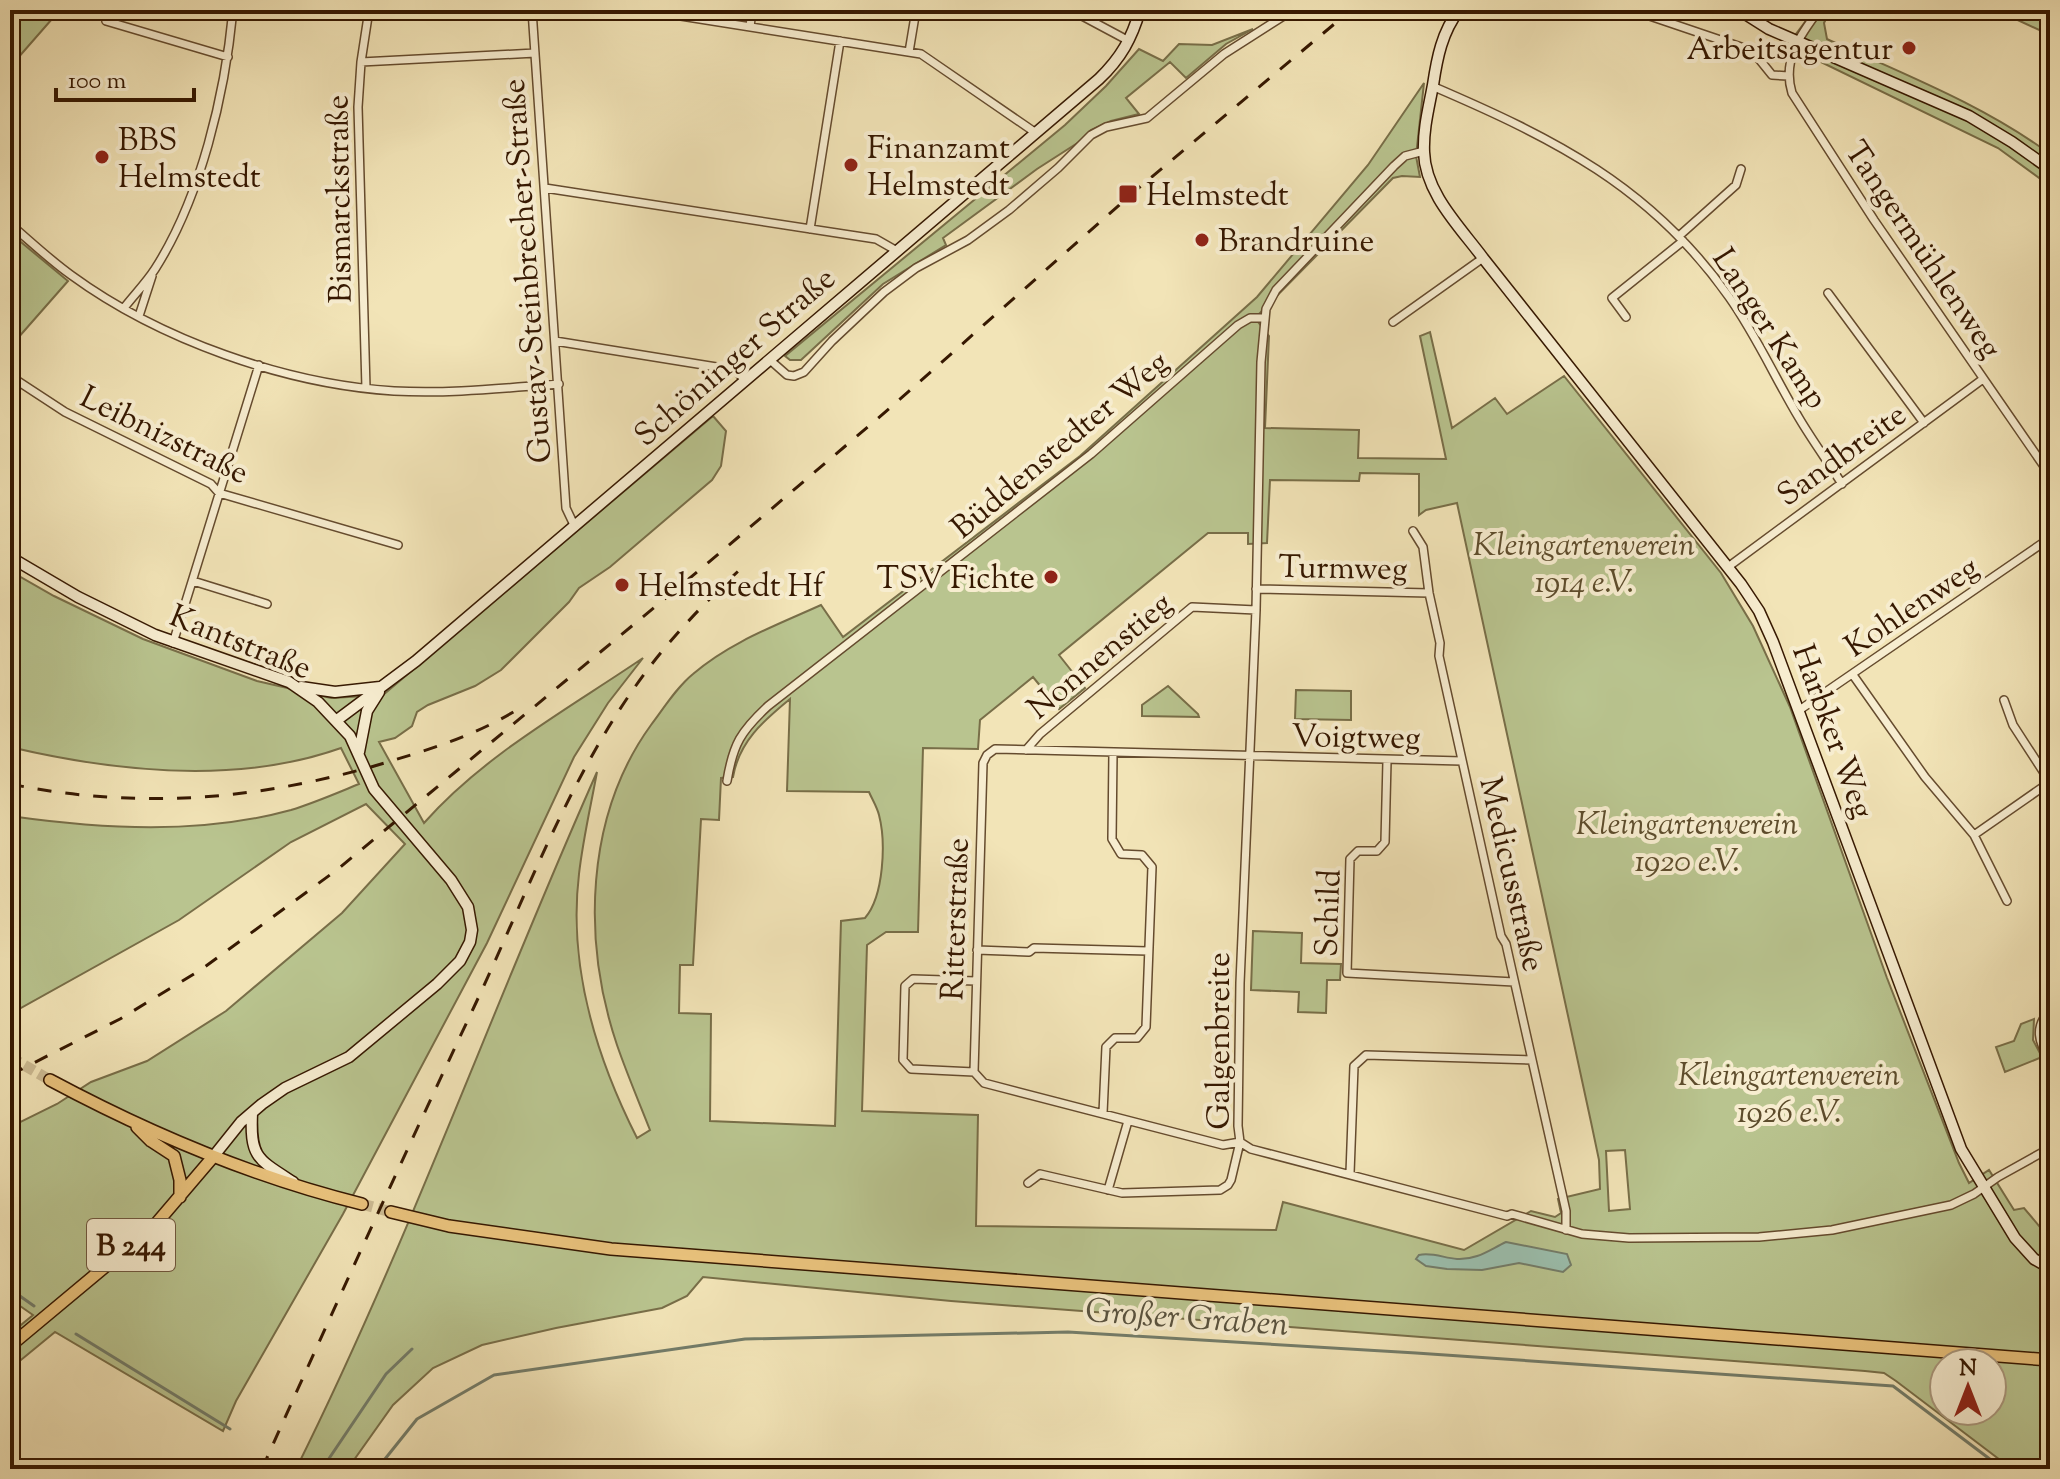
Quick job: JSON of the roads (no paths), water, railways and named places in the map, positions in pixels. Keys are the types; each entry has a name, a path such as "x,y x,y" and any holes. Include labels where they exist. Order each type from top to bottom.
{"main road":[{"name":"Schöninger Straße","path":"337,720 382,687 575,527 1110,68 1130,41 1140,10"},
{"name":"Harbker Weg","path":"1459,10 1439,49 1432,86 1424,151 1432,186 1483,258 1749,595 1766,625 1961,1149 2022,1246 2034,1259 2050,1268"},
{"path":"1739,10 1758,23 1797,41 1969,116 2050,169"},
{"name":"Kantstraße","path":"10,557 78,597 173,643 298,687 337,720 350,736 374,789 451,880 468,907 472,930 466,951 437,984 349,1057 285,1088 252,1113"},
{"path":"298,687 335,692 382,687"},
{"path":"359,754 367,711 382,687"},
{"path":"50,1080 134,1124 213,1157 362,1204"},
{"path":"213,1157 252,1113"},
{"path":"252,1113 251,1138 255,1153 268,1166 298,1185"},
{"path":"134,1124 151,1141 174,1156 180,1180 180,1197"},
{"name":"B 244","path":"10,1346 155,1225 213,1157"},
{"path":"391,1212 449,1226 611,1249 2050,1360"}],"street":[{"path":"110,10 106,21 228,57"},
{"path":"139,316 154,270 181,215 200,166 228,57 233,10"},
{"name":"Bismarckstraße","path":"366,388 358,107 369,10"},
{"name":"Gustav-Steinbrecher-Straße","path":"532,10 566,508 575,527"},
{"path":"643,10 921,54 1036,133"},
{"path":"750,27 752,10"},
{"path":"909,52 916,10"},
{"path":"1071,10 1130,41"},
{"path":"770,360 787,375 804,372 884,292 916,268 968,240 1009,210 1091,135 1106,127 1147,118 1231,50 1293,10"},
{"path":"1632,10 1747,49 1772,75 1788,76 1797,41 1819,10"},
{"path":"810,229 840,41"},
{"path":"361,62 535,53"},
{"name":"Tangermühlenweg","path":"1788,76 1800,108 2050,475"},
{"name":"Langer Kamp","path":"1432,86 1510,119 1561,146 1654,211 1730,297 1799,418 1842,484"},
{"path":"1264,318 1276,290 1394,166 1405,156 1424,151"},
{"path":"1681,238 1736,185 1741,169"},
{"path":"545,188 876,239 897,251"},
{"path":"10,224 69,274 124,308 183,337 259,365 366,388 427,392 559,384"},
{"name":"Langer Kamp","path":"1626,317 1612,298 1681,238"},
{"path":"1393,322 1483,258"},
{"path":"124,308 154,270"},
{"path":"1828,293 1924,423"},
{"name":"Büddenstedter Weg","path":"727,781 732,751 738,739 768,706 1091,454 1238,325 1250,318 1264,318"},
{"name":"Galgenbreite","path":"1264,318 1256,610 1240,983 1240,1142 1251,1149 1507,1216 1526,1217 1566,1230 1629,1238 1732,1238 1872,1224 1959,1202 2050,1148"},
{"path":"555,341 735,370 746,381"},
{"path":"173,643 259,365"},
{"name":"Leibnizstraße","path":"10,376 65,412 211,484 219,493 398,545"},
{"name":"Sandbreite","path":"1728,567 1983,379"},
{"name":"Medicusstraße","path":"1413,531 1423,547 1440,643 1439,656 1566,1211 1566,1230"},
{"name":"Kohlenweg","path":"1798,711 2050,538"},
{"path":"193,581 267,604"},
{"name":"Turmweg","path":"1256,589 1429,593"},
{"name":"Nonnenstieg","path":"1026,750 1040,734 1192,607 1256,610"},
{"path":"1853,675 1925,777 1974,835 2007,901"},
{"path":"1974,835 2050,782 2013,725 2004,700"},
{"name":"Ritterstraße","path":"974,1072 983,763 987,755 995,749 1249,757"},
{"path":"1103,1113 1106,1047 1115,1038 1137,1038 1146,1027 1152,867 1142,855 1121,854 1112,839 1113,753"},
{"name":"Voigtweg","path":"1249,757 1462,761"},
{"name":"Schild","path":"1387,761 1385,842 1377,851 1358,851 1350,859 1347,973 1514,982"},
{"path":"977,950 1148,951"},
{"path":"976,981 913,979 905,986 903,1060 911,1069 974,1072 984,1083 1128,1121 1223,1145 1240,1142 1231,1180 1225,1188 1122,1193 1040,1174 1028,1183"},
{"path":"2050,1010 2042,1019 2038,1032 2041,1046 2050,1060"},
{"path":"1350,1173 1354,1066 1366,1055 1532,1060"},
{"path":"1108,1190 1128,1121"}],"waterway":[{"name":"Großer Graben","path":"10,1289 34,1306"},
{"name":"Großer Graben","path":"377,1469 417,1419 494,1375 745,1339 1068,1332 1893,1386 2003,1469"},
{"name":"Großer Graben","path":"76,1334 230,1429"},
{"path":"328,1460 386,1374 412,1349"}],"tunnel":[{"path":"10,1057 50,1080"},
{"path":"362,1204 391,1212"}],"railway":[{"path":"10,1075 120,1019 202,969 338,869 702,568 890,408 1135,191 1351,10"},
{"path":"262,1469 572,793 618,712 645,673 694,615 748,562"},
{"path":"10,784 56,792 147,799 191,798 280,788 325,779 430,749 468,735 523,706"}],"place":[{"name":"Arbeitsagentur","path":"1909,48"},
{"name":"BBS Helmstedt","path":"102,157"},
{"name":"Finanzamt Helmstedt","path":"851,165"},
{"name":"Helmstedt","path":"1128,194"},
{"name":"Brandruine","path":"1202,240"},
{"name":"TSV Fichte","path":"1051,577"},
{"name":"Helmstedt Hf","path":"622,585"}],"park label":[{"name":"Kleingartenverein 1914 e.V.","path":"1584,562"},
{"name":"Kleingartenverein 1920 e.V.","path":"1687,842"},
{"name":"Kleingartenverein 1926 e.V.","path":"1789,1092"}]}
